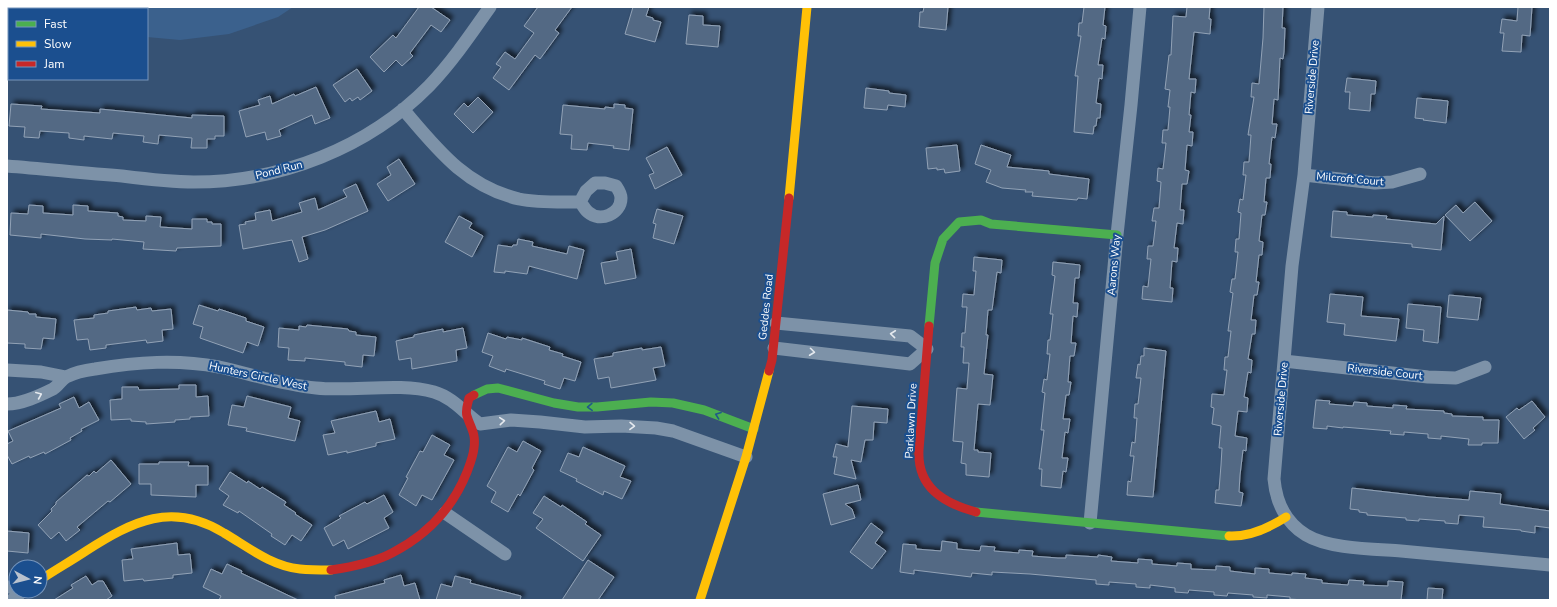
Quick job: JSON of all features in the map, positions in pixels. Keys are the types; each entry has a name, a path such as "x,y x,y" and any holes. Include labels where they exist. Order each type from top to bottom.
{"street":[{"name":"Pond Run","path":"7,166 194,182 247,178 277,172 303,164 331,153 357,140 403,109 449,64 490,7"},
{"name":"Geddes Road","path":"700,600 746,457 772,360 807,7"},
{"name":"Aarons Way","path":"1090,523 1116,235 1131,104 1140,7"},
{"name":"Riverside Drive","path":"1318,7 1304,175 1292,266 1274,480 1277,499 1286,518 1298,530 1326,543 1361,548 1550,565"},
{"path":"403,109 443,155 458,169 476,181 494,190 519,198 541,201 580,202"},
{"name":"Milcroft Court","path":"1304,175 1375,183 1392,182 1420,174"},
{"name":"Parklawn Drive","path":"1116,235 991,224 981,220 959,222 943,239 935,263 920,432 920,460 926,484 945,501 967,511 988,514 1235,536 1261,531 1286,518"},
{"path":"774,348 910,364 927,350 910,336 776,323"},
{"name":"Riverside Court","path":"1284,361 1428,377 1456,378 1485,367"},
{"name":"Hunters Circle West","path":"7,370 41,372 66,377 93,369 134,363 173,362 219,367 289,384 316,388 343,390 418,389 434,392 449,398 480,424 511,420 584,427 621,426 656,428 673,431 746,457"},
{"name":"Hunters Circle West","path":"7,404 27,400 54,389 66,377"},
{"path":"48,575 126,526 154,518 175,516 200,520 222,530 248,549 270,560 297,569 326,571 359,566 397,550 422,534 445,513 462,486 473,458 475,446 474,434 467,414 468,398 476,393 494,388 565,406 585,408 605,407 638,401 674,403 717,414 754,429"},
{"path":"445,513 505,554"}],"water":[{"path":"7,7 293,7 278,17 229,34 180,40 148,37 148,8 8,8 7,27"}],"building":[{"path":"419,7 431,7 450,20 441,32 431,25 410,53 413,56 402,66 396,60 384,72 370,57 393,35 396,38"},
{"path":"538,7 572,7 555,30 559,33 540,59 535,55 509,90 493,78 501,67 496,64 505,52 515,59 534,33 524,26"},
{"path":"633,7 649,7 646,16 661,22 655,42 625,34"},
{"path":"924,7 948,7 946,30 919,27 920,12 923,12"},
{"path":"1084,7 1105,7 1103,25 1106,26 1105,39 1102,38 1098,65 1103,65 1102,79 1099,78 1096,103 1101,104 1100,118 1097,118 1093,134 1074,132 1078,76 1075,76 1081,36 1078,36 1079,23 1082,23"},
{"path":"1187,7 1210,7 1209,19 1211,19 1210,34 1194,32 1189,79 1196,79 1195,93 1191,92 1189,115 1191,115 1189,132 1193,132 1192,146 1187,145 1185,170 1189,171 1187,184 1182,184 1180,210 1184,210 1183,224 1177,223 1174,248 1178,248 1177,262 1172,261 1170,288 1173,288 1172,302 1142,299 1143,286 1148,287 1151,259 1147,259 1148,246 1153,246 1156,221 1152,221 1154,208 1159,208 1161,182 1157,181 1158,168 1163,169 1166,143 1162,143 1163,130 1168,130 1170,90 1165,89 1169,55 1171,55 1173,16 1186,17"},
{"path":"1264,7 1283,7 1282,28 1285,28 1284,52 1283,59 1280,58 1278,100 1274,99 1272,124 1277,124 1275,138 1272,137 1269,164 1271,164 1270,178 1266,178 1264,202 1267,202 1265,215 1262,215 1259,241 1263,242 1262,255 1259,255 1256,282 1259,282 1257,295 1254,295 1251,320 1256,320 1255,334 1252,334 1248,359 1252,360 1251,373 1248,372 1244,397 1248,398 1247,412 1238,411 1235,436 1247,438 1246,451 1243,450 1240,475 1239,492 1243,493 1241,506 1215,503 1216,490 1219,490 1222,448 1219,448 1221,426 1212,424 1214,408 1211,407 1212,394 1224,395 1227,370 1224,370 1225,357 1228,357 1231,331 1228,331 1233,293 1230,292 1232,279 1235,279 1238,252 1235,252 1236,239 1239,239 1241,213 1238,212 1240,199 1243,200 1246,175 1243,175 1244,162 1249,162 1251,135 1248,135 1254,97 1251,97 1252,83 1259,84"},
{"path":"1518,7 1532,7 1530,36 1522,35 1521,52 1502,51 1504,33 1500,33 1502,19 1517,21"},
{"path":"689,15 703,16 703,25 720,26 718,47 686,44"},
{"path":"357,69 372,91 360,100 358,97 352,101 350,98 345,102 333,85"},
{"path":"1347,78 1376,81 1375,94 1371,94 1370,111 1349,109 1350,92 1345,92"},
{"path":"316,87 330,118 315,124 312,115 279,130 281,136 267,140 265,132 246,137 239,111 260,105 258,100 270,96 272,104 294,94 295,96"},
{"path":"866,88 906,95 905,107 888,105 887,110 864,108"},
{"path":"478,97 493,112 473,133 454,114 464,103 468,107"},
{"path":"1417,98 1448,101 1446,123 1415,118"},
{"path":"11,104 42,106 41,109 100,113 100,109 192,118 192,115 224,116 224,136 215,136 215,139 207,139 207,148 191,148 192,138 159,135 158,144 143,142 144,136 113,133 112,139 84,136 84,140 69,138 69,133 40,131 39,138 24,137 25,127 9,126"},
{"path":"614,104 625,105 625,108 633,109 629,150 613,148 614,146 588,143 587,150 571,149 572,135 560,134 563,105 605,109 605,107 614,108"},
{"path":"957,145 960,171 945,173 944,169 928,169 926,148"},
{"path":"981,145 1011,155 1007,167 1049,171 1049,174 1089,179 1087,199 1078,198 1077,200 1032,196 1033,192 1002,188 986,182 991,170 975,164"},
{"path":"667,147 682,175 655,189 649,175 654,173 646,158"},
{"path":"399,159 415,184 388,201 377,184 391,175 387,167"},
{"path":"356,184 368,211 325,230 302,237 308,259 299,262 292,240 243,249 239,225 256,220 255,213 270,210 272,221 302,212 299,203 315,198 318,210 347,197 343,190"},
{"path":"1475,202 1492,221 1470,241 1445,215 1456,205 1463,213"},
{"path":"29,205 43,206 43,213 73,215 73,205 88,206 88,211 118,213 118,216 123,217 123,220 146,221 146,216 161,217 160,227 192,229 192,219 207,219 207,222 212,222 212,224 221,224 221,246 177,248 176,251 143,249 144,242 112,239 85,239 41,234 41,238 10,235 11,213 28,214"},
{"path":"657,209 683,216 674,244 653,238 656,224 653,223"},
{"path":"1333,211 1347,212 1347,215 1373,217 1373,215 1387,216 1386,219 1436,224 1444,216 1441,250 1412,247 1412,244 1331,237"},
{"path":"459,216 472,223 469,228 483,236 472,257 445,242"},
{"path":"518,239 533,242 532,246 567,254 569,246 584,250 577,279 529,266 527,274 505,271 505,273 494,272 498,245 512,247 513,245 517,245"},
{"path":"631,249 636,278 605,284 601,263 618,260 616,252"},
{"path":"974,257 1002,260 1001,273 997,272 992,310 988,310 986,335 988,335 984,374 993,375 990,405 978,404 974,450 978,450 978,452 991,453 989,477 966,475 966,464 961,463 963,442 953,441 957,388 967,389 969,363 963,363 964,347 961,347 962,333 965,333 967,307 962,307 963,294 974,295 976,271 973,271"},
{"path":"1053,262 1080,265 1079,278 1075,278 1073,303 1078,303 1077,317 1073,316 1071,343 1076,343 1074,356 1070,356 1068,382 1071,382 1069,395 1066,395 1063,419 1070,419 1068,433 1065,432 1062,458 1068,458 1066,472 1063,471 1061,488 1041,486 1042,469 1039,469 1044,430 1041,430 1045,393 1042,392 1044,379 1047,380 1050,354 1047,354 1048,340 1050,340 1053,314 1050,314 1055,276 1052,275"},
{"path":"1330,294 1363,297 1361,316 1399,319 1396,341 1344,335 1345,324 1327,322"},
{"path":"1449,295 1481,298 1478,320 1447,317"},
{"path":"1408,304 1441,307 1438,343 1423,341 1424,330 1406,328"},
{"path":"199,305 218,311 219,309 246,318 246,321 264,327 258,346 247,342 243,353 200,338 203,327 193,324"},
{"path":"136,307 137,310 151,308 152,311 171,309 173,329 162,330 163,341 147,343 146,340 106,345 106,348 90,350 88,339 77,340 74,320 94,318 94,315 108,313 108,311"},
{"path":"7,310 28,312 29,314 36,314 36,317 56,319 54,339 43,338 41,349 25,348 25,344 7,343"},
{"path":"307,325 348,329 349,331 356,332 356,335 376,337 374,356 363,355 362,367 345,365 345,362 305,358 305,361 288,360 289,348 278,347 279,328 299,330 299,326 306,327"},
{"path":"463,328 467,348 456,350 457,361 412,369 411,358 399,360 396,341 414,337 414,335 443,329 443,332"},
{"path":"488,333 506,339 507,337 522,340 522,338 550,347 549,350 581,362 575,381 564,378 560,389 544,384 545,381 506,369 505,372 489,366 493,356 482,352"},
{"path":"661,347 665,366 653,368 656,380 611,388 609,377 598,379 594,359 613,356 613,353 642,348 642,350"},
{"path":"1144,348 1166,351 1153,497 1127,495 1128,481 1131,482 1134,456 1130,456 1132,442 1135,443 1137,418 1134,418 1135,404 1138,404 1141,378 1136,378 1138,364 1140,365 1141,356 1144,356"},
{"path":"179,385 196,385 196,397 208,396 209,416 190,417 190,419 175,420 175,422 146,424 146,422 131,421 131,419 111,420 110,400 122,399 122,387 138,387 139,390 179,389"},
{"path":"247,396 291,407 288,418 300,421 295,441 246,431 247,428 228,425 232,405 244,407"},
{"path":"74,397 79,408 89,402 99,420 81,429 82,431 70,438 71,440 45,454 44,452 30,458 29,456 12,464 7,455 7,444 13,441 8,431 61,408 59,404"},
{"path":"1316,400 1330,401 1329,404 1353,406 1354,402 1367,403 1367,406 1393,408 1393,405 1407,406 1406,409 1444,411 1444,413 1452,414 1452,416 1483,417 1483,420 1499,420 1498,443 1468,445 1469,439 1441,436 1441,439 1428,438 1428,434 1404,432 1404,435 1390,434 1391,431 1327,426 1327,429 1313,428"},
{"path":"1532,401 1545,417 1533,428 1535,430 1524,439 1506,417 1517,408 1519,410"},
{"path":"852,406 888,409 887,423 874,422 873,440 865,440 861,462 851,460 856,479 834,474 837,457 833,457 836,444 848,447"},
{"path":"376,411 379,422 390,419 395,439 376,443 376,446 347,453 347,451 328,455 323,435 335,433 331,421"},
{"path":"432,435 450,445 444,455 454,460 432,500 422,495 416,506 399,495 408,478 406,477 420,451 423,452"},
{"path":"523,441 541,451 532,468 534,470 520,496 518,494 508,512 491,502 496,492 487,486 508,447 517,452"},
{"path":"583,447 625,466 620,477 631,481 622,499 604,491 603,495 576,481 577,479 560,471 568,453 579,457"},
{"path":"111,460 131,484 77,527 80,530 66,541 59,532 51,539 38,525 52,511 51,509 56,502 87,475 89,476 94,471 96,473"},
{"path":"159,462 189,462 188,466 208,466 208,485 196,485 196,497 151,495 151,484 139,484 139,464 159,464"},
{"path":"230,472 247,483 248,481 260,489 262,487 286,502 284,505 312,525 301,541 292,535 285,545 239,511 238,513 223,505 229,496 219,489"},
{"path":"858,485 861,500 845,504 852,509 855,518 831,525 823,494"},
{"path":"1352,488 1469,500 1470,491 1501,494 1500,504 1550,511 1550,528 1535,526 1535,533 1521,530 1483,527 1484,517 1459,515 1458,524 1445,523 1445,521 1419,519 1419,521 1406,520 1406,518 1367,515 1367,513 1359,512 1359,510 1350,509"},
{"path":"384,495 393,512 384,518 389,528 348,549 344,540 333,546 324,528 341,518 339,516 365,502 367,504"},
{"path":"544,496 561,507 562,505 587,522 585,524 601,535 583,561 536,528 543,519 533,513"},
{"path":"871,523 883,532 875,543 886,551 872,569 850,552"},
{"path":"7,531 29,533 28,553 7,551"},
{"path":"942,541 957,543 957,549 980,551 981,546 995,547 994,551 1019,553 1019,550 1033,551 1032,556 1066,558 1066,555 1098,557 1098,555 1112,557 1111,561 1138,563 1138,559 1152,560 1152,564 1177,566 1177,563 1191,564 1191,569 1216,570 1216,566 1230,567 1230,571 1255,574 1255,568 1269,569 1269,573 1292,575 1292,573 1306,574 1305,578 1322,580 1322,583 1348,585 1349,580 1364,581 1363,585 1388,586 1388,581 1403,582 1401,600 1304,600 1267,595 1267,598 1228,593 1227,596 1214,595 1214,592 1189,590 1188,593 1175,592 1175,588 1150,585 1150,588 1136,587 1136,584 1109,582 1109,585 1096,584 1096,580 1030,574 992,572 992,575 972,573 971,577 914,570 914,574 900,572 903,544 916,545 916,549 941,551"},
{"path":"177,543 178,555 190,554 192,573 173,575 173,578 144,581 143,579 124,581 122,560 133,559 131,549"},
{"path":"588,560 614,577 598,600 562,600"},
{"path":"227,564 242,571 241,573 298,600 219,600 221,596 203,587 211,569 222,574"},
{"path":"401,575 404,586 415,583 420,600 336,600 335,596 385,583 384,580"},
{"path":"86,576 92,585 98,581 103,581 112,596 106,600 54,600 73,588 71,585"},
{"path":"455,576 471,580 470,583 521,596 520,600 436,600 441,584 452,587"},
{"path":"1428,588 1443,589 1442,600 1427,600"}],"traffic: fast":[{"path":"929,326 935,263 943,239 959,222 981,220 991,224 1117,235"},
{"path":"474,395 487,389 498,388 554,403 578,407 597,407 651,402 673,403 704,410 754,429"},
{"path":"976,512 1229,536"}],"traffic: slow":[{"path":"789,198 807,7"},
{"path":"700,600 746,457 769,371"},
{"path":"48,575 120,531 153,519 170,517 187,518 205,523 260,555 279,564 300,569 331,570"},
{"path":"1229,536 1244,535 1259,531 1286,517"}],"traffic: jam":[{"path":"769,371 772,360 789,198"},
{"path":"929,326 919,450 922,474 927,484 934,492 953,504 976,512"},
{"path":"331,570 362,564 392,553 405,546 427,529 446,508 461,485 473,454 473,431 466,412 469,398 474,395"}]}
